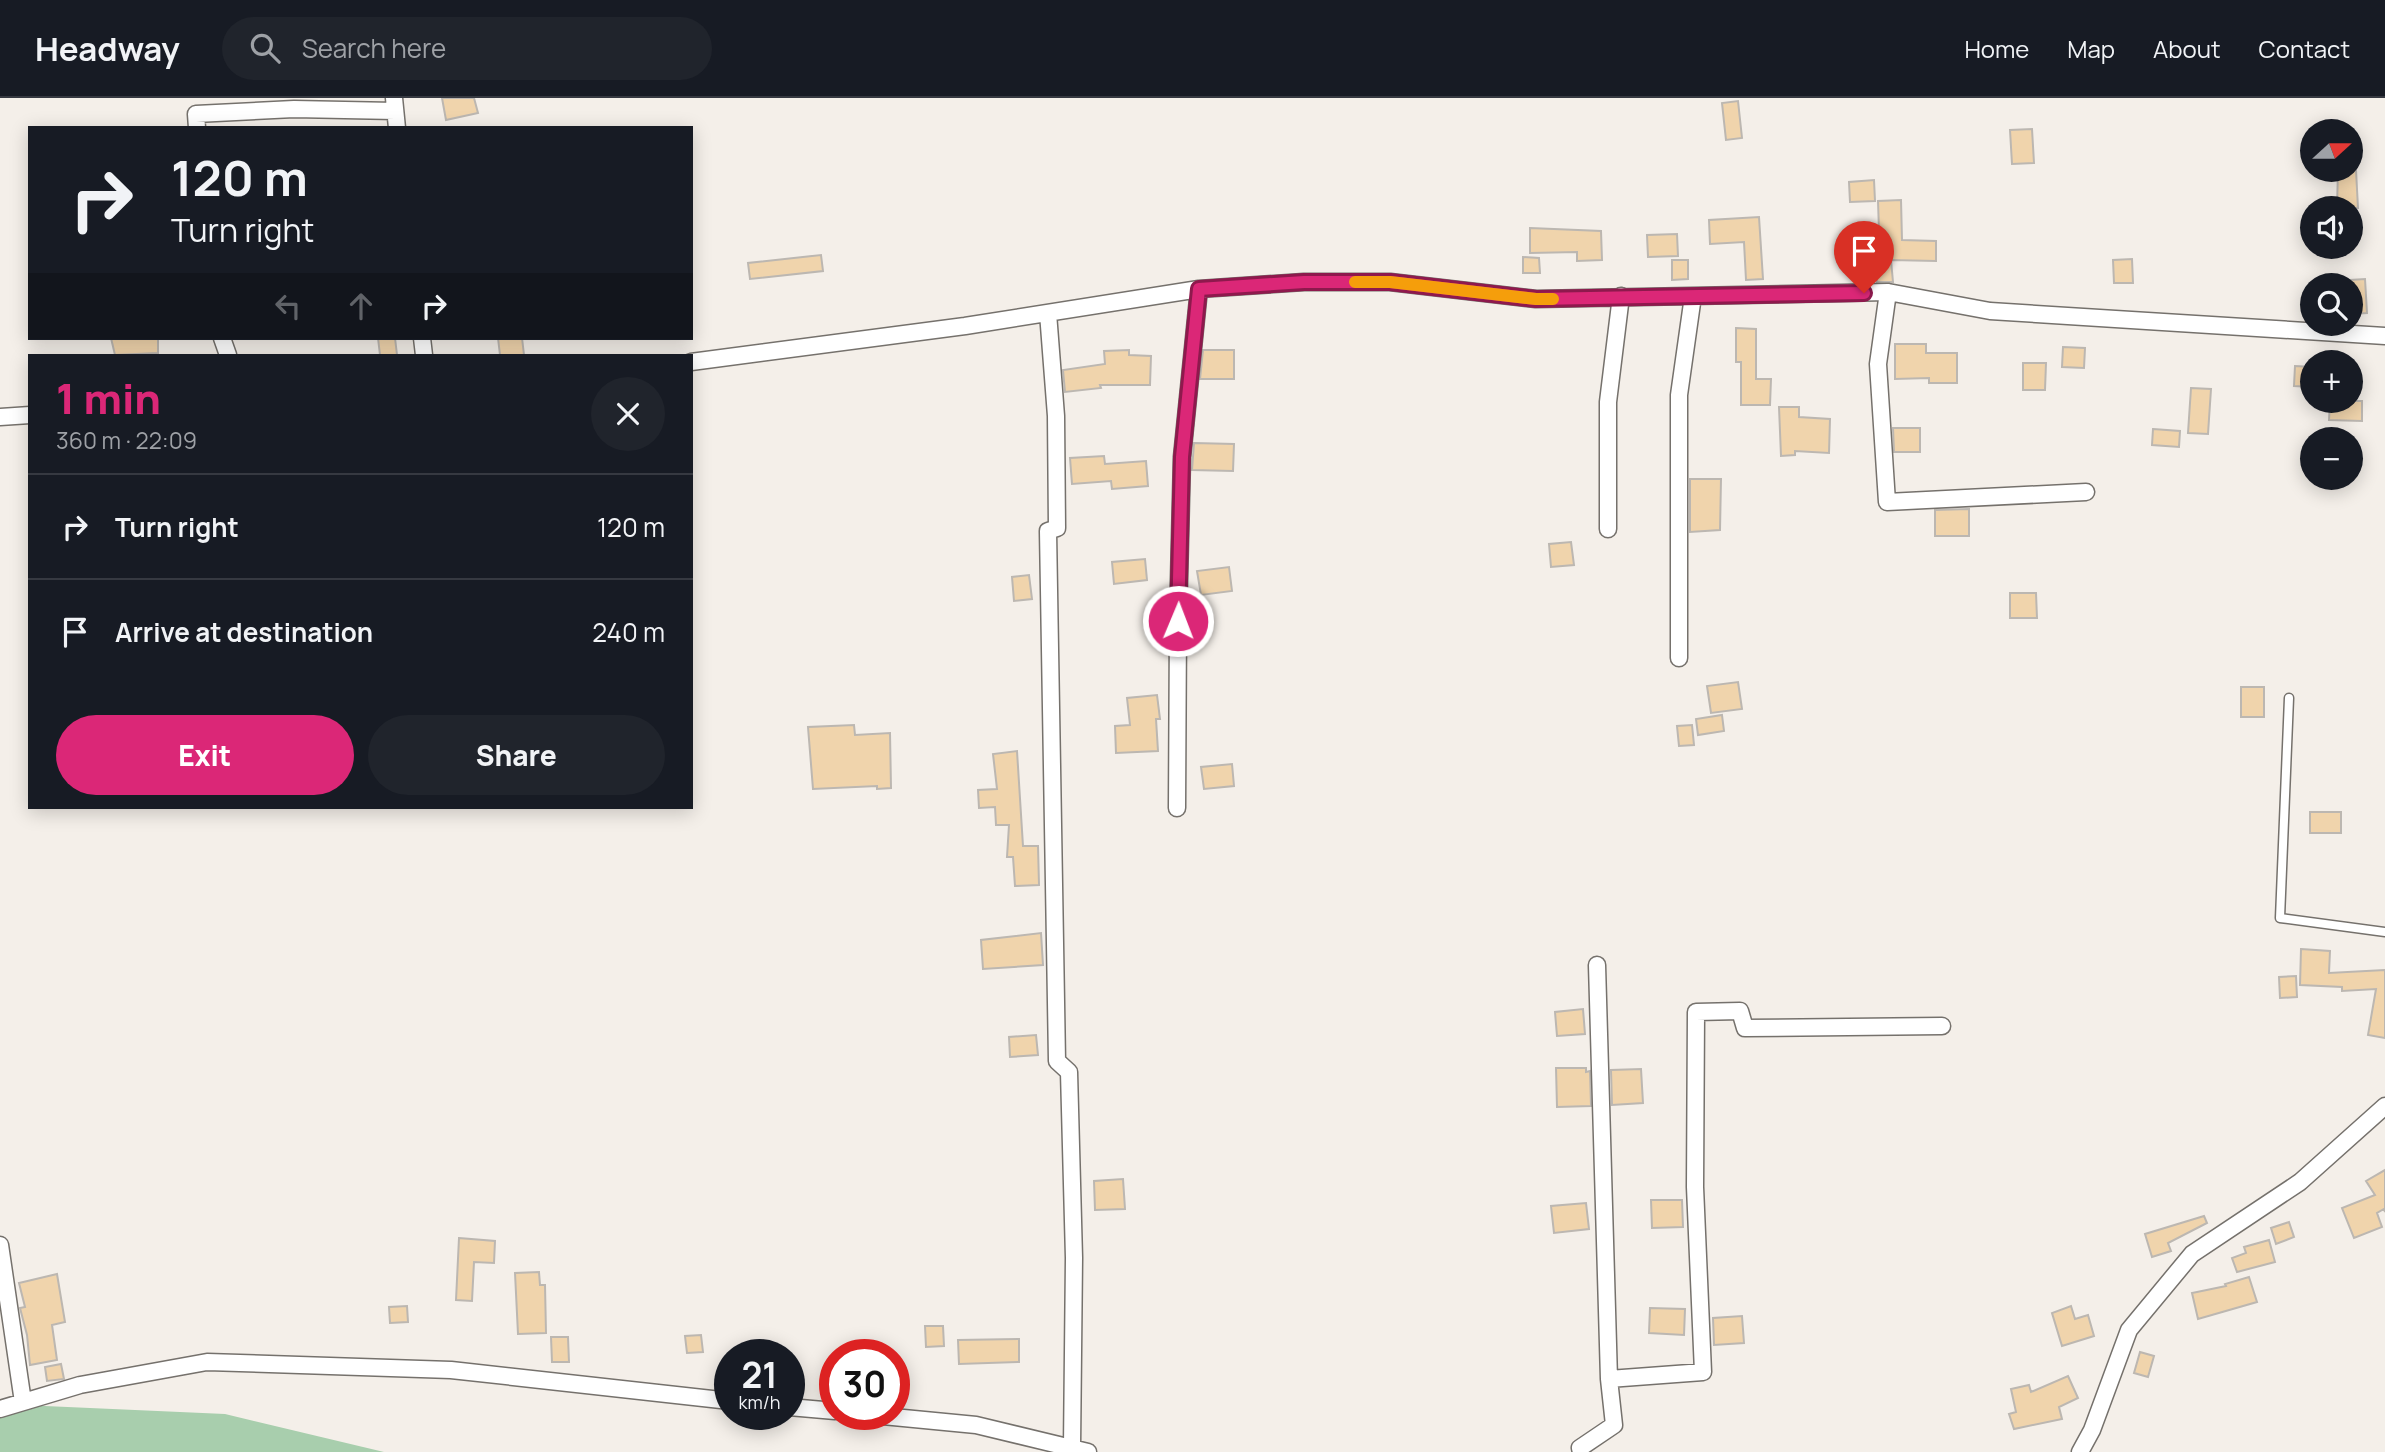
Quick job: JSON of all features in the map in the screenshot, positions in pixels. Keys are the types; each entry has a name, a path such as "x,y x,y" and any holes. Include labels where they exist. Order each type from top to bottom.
{"street":[{"path":"197,126 196,114 294,104 396,112"},
{"path":"693,362 1048,313 1199,289 1304,282 1390,282 1536,299 1888,292 1990,311 2385,336"},
{"path":"1177,808 1182,457 1199,289"},
{"path":"1888,292 1878,364 1887,502 2086,492"},
{"path":"1608,529 1608,402 1621,296"},
{"path":"1679,658 1679,395 1693,296"},
{"path":"1048,313 1056,416 1058,528 1048,531 1056,1048 1057,1061 1069,1072 1074,1258 1072,1447"},
{"path":"0,417 28,415"},
{"path":"1581,1452 1580,1448 1614,1425 1609,1379 1597,965"},
{"path":"1609,1379 1703,1372 1695,1187 1696,1012 1740,1011 1745,1028 1942,1026"},
{"path":"2080,1452 2092,1430 2129,1330 2192,1254 2300,1182 2385,1106"},
{"path":"0,1245 23,1402"},
{"path":"0,1409 80,1385 207,1362 452,1370 714,1399"},
{"path":"910,1419 976,1425 1088,1452"}],"lane":[{"path":"2289,698 2280,918 2385,932"}],"green space":[{"path":"0,1404 225,1414 384,1452 0,1452"}],"building":[{"path":"442,98 474,98 478,113 446,120"},
{"path":"1738,101 1742,138 1726,140 1722,103"},
{"path":"2032,129 2034,163 2012,164 2010,130"},
{"path":"1874,180 1875,201 1850,202 1849,182"},
{"path":"2338,182 2357,182 2357,196 2337,196"},
{"path":"1901,200 1902,240 1936,241 1936,261 1891,260 1893,282 1877,282 1875,252 1862,252 1861,232 1879,231 1878,201"},
{"path":"1759,217 1763,279 1746,280 1744,242 1710,244 1709,220"},
{"path":"1530,228 1601,231 1602,260 1577,261 1577,252 1530,253"},
{"path":"1677,234 1678,256 1648,257 1647,235"},
{"path":"821,255 823,271 750,279 748,263"},
{"path":"1523,257 1539,258 1540,273 1523,273"},
{"path":"2132,259 2133,283 2114,283 2113,260"},
{"path":"1672,260 1688,260 1688,279 1672,280"},
{"path":"2365,279 2367,313 2363,313"},
{"path":"1736,328 1756,329 1756,379 1771,379 1770,405 1741,405 1741,362 1736,362"},
{"path":"111,340 158,340 158,353 115,354"},
{"path":"378,340 395,340 397,354 380,354"},
{"path":"498,340 522,340 524,354 500,354"},
{"path":"1895,344 1926,344 1926,353 1957,353 1957,383 1929,383 1929,378 1895,379"},
{"path":"2063,347 2085,348 2084,368 2062,367"},
{"path":"1129,350 1129,355 1151,356 1150,385 1100,385 1101,388 1065,392 1063,370 1105,364 1104,351"},
{"path":"1203,350 1234,350 1234,379 1200,379"},
{"path":"2023,363 2046,363 2045,390 2023,390"},
{"path":"2295,366 2300,366 2300,386 2294,386"},
{"path":"2191,388 2211,389 2208,434 2188,433"},
{"path":"1779,407 1799,407 1799,417 1830,419 1829,453 1795,451 1795,455 1781,456"},
{"path":"2329,413 2362,413 2362,421 2329,420"},
{"path":"1893,428 1920,428 1920,452 1894,452"},
{"path":"2153,429 2180,431 2179,447 2152,445"},
{"path":"1194,443 1234,444 1233,471 1192,470"},
{"path":"1104,456 1105,464 1146,461 1148,486 1112,489 1111,481 1072,484 1070,458"},
{"path":"1690,479 1721,479 1720,530 1690,532"},
{"path":"1969,509 1969,536 1935,536 1935,510"},
{"path":"1571,542 1574,565 1551,567 1549,544"},
{"path":"1145,559 1147,580 1114,584 1112,562"},
{"path":"1229,567 1232,591 1201,595 1197,571"},
{"path":"1029,575 1032,599 1014,601 1012,577"},
{"path":"2010,593 2036,593 2037,618 2010,618"},
{"path":"1738,682 1742,709 1711,713 1707,686"},
{"path":"2241,687 2264,687 2264,717 2241,717"},
{"path":"1157,695 1160,719 1156,719 1158,751 1116,753 1115,726 1130,725 1127,698"},
{"path":"1722,715 1724,731 1698,735 1696,719"},
{"path":"854,725 855,735 890,733 891,788 877,789 877,786 813,789 808,727"},
{"path":"1692,725 1694,745 1679,746 1677,726"},
{"path":"1017,751 1023,846 1038,846 1039,885 1015,886 1013,857 1007,857 1009,825 996,825 995,807 979,808 978,790 997,789 993,754"},
{"path":"1232,764 1234,786 1204,789 1201,767"},
{"path":"2310,812 2341,812 2341,833 2310,833"},
{"path":"1041,933 1043,965 983,969 981,940"},
{"path":"2301,949 2330,951 2329,973 2385,970 2385,1038 2368,1035 2376,989 2342,991 2342,987 2300,985"},
{"path":"2296,976 2297,997 2280,998 2279,977"},
{"path":"1583,1009 1585,1034 1557,1036 1555,1012"},
{"path":"1036,1035 1038,1055 1010,1057 1009,1037"},
{"path":"1556,1068 1586,1068 1586,1072 1590,1071 1591,1106 1557,1107"},
{"path":"1641,1069 1643,1103 1612,1105 1611,1070"},
{"path":"2385,1170 2385,1212 2384,1209 2377,1213 2382,1227 2354,1238 2342,1208 2375,1195 2366,1181"},
{"path":"1123,1179 1125,1209 1095,1210 1094,1181"},
{"path":"1651,1200 1682,1200 1683,1227 1652,1228"},
{"path":"1586,1203 1589,1229 1554,1233 1551,1206"},
{"path":"2204,1216 2207,1223 2168,1243 2171,1251 2152,1257 2145,1234"},
{"path":"2289,1222 2294,1237 2276,1244 2271,1228"},
{"path":"459,1238 495,1241 494,1263 474,1262 472,1301 456,1300"},
{"path":"2269,1240 2275,1262 2237,1272 2232,1258 2246,1253 2244,1247"},
{"path":"539,1272 540,1285 545,1285 546,1333 518,1334 515,1273"},
{"path":"57,1274 65,1322 52,1325 57,1360 30,1365 27,1335 20,1308 25,1307 19,1283"},
{"path":"2249,1277 2257,1302 2198,1319 2192,1293 2226,1286 2225,1284"},
{"path":"407,1306 408,1322 390,1323 389,1307"},
{"path":"2071,1306 2075,1319 2088,1315 2094,1336 2062,1346 2052,1313"},
{"path":"1650,1308 1685,1309 1684,1335 1649,1333"},
{"path":"1742,1316 1744,1343 1714,1345 1713,1318"},
{"path":"925,1326 943,1326 944,1346 926,1347"},
{"path":"701,1335 703,1352 687,1353 685,1336"},
{"path":"551,1337 568,1337 569,1362 552,1362"},
{"path":"1019,1339 1019,1362 959,1364 958,1340"},
{"path":"2140,1352 2154,1356 2148,1377 2134,1373"},
{"path":"61,1364 64,1379 47,1381 45,1367"},
{"path":"2068,1376 2078,1398 2059,1407 2062,1419 2014,1429 2009,1414 2016,1412 2011,1389 2029,1385 2031,1392"}],"slow traffic":[{"path":"1355,282 1390,282 1553,299"}],"route":[{"path":"1178,621 1182,457 1199,289 1304,282 1390,282 1536,299 1864,293"}]}
